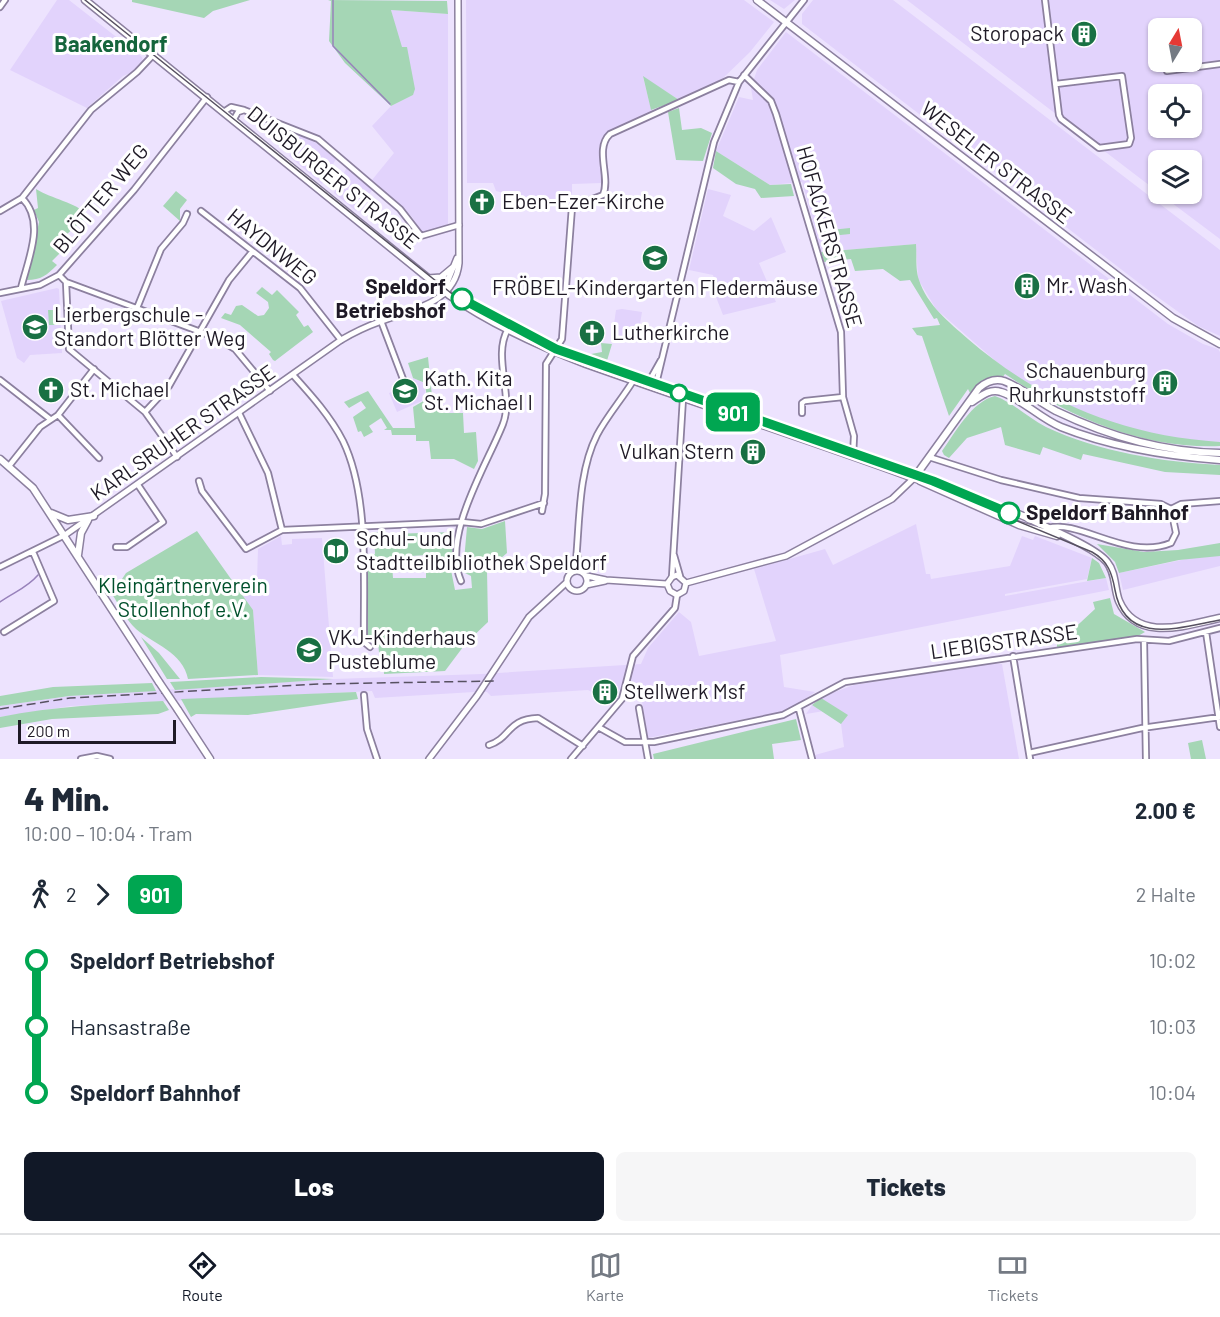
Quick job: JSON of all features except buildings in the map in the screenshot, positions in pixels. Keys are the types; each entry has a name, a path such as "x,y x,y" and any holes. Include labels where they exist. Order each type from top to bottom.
{"main road":[{"name":"DUISBURGER STRASSE","path":"85,0 207,96 428,278 466,306 508,329 554,352 1002,507 1048,528 1106,560 1124,610 1138,623 1156,629 1220,618"},
{"name":"WESELER STRASSE","path":"757,0 1157,307 1187,328 1220,344"},
{"path":"914,478 983,384 1000,380 1089,427 1115,436 1183,451 1220,456"},
{"path":"971,402 987,392 1000,392 1061,427 1140,450 1188,458 1220,456"},
{"path":"0,459 28,481 50,512 210,759"},
{"name":"DUISBURGER STRASSE","path":"914,478 1019,525 1068,539"},
{"path":"50,512 68,520 91,518"},
{"path":"78,555 81,533 91,518"}],"street":[{"path":"0,8 5,0"},
{"path":"444,290 456,279 459,253 458,0"},
{"path":"655,388 712,148 739,82 804,0"},
{"path":"1045,0 1056,84 1062,121 1099,148 1129,144 1131,138 1122,76 1056,84"},
{"path":"0,211 22,198 91,110 138,72 154,54"},
{"path":"1202,66 1220,64"},
{"name":"HOFACKERSTRASSE","path":"744,75 771,101 782,130 841,332 843,398 854,435 853,456"},
{"path":"542,511 546,364 562,339 571,246 570,210 574,205 600,197 605,191 603,146 607,136 729,80 739,82"},
{"name":"BLÖTTER WEG","path":"0,293 48,282 59,274 134,190 207,96"},
{"path":"225,111 231,107 244,110 318,139 400,209 421,236 459,225"},
{"path":"234,119 238,112 244,110"},
{"path":"21,288 36,225 30,206 22,198"},
{"name":"HAYDNWEG","path":"201,211 300,288 320,310 341,340"},
{"path":"136,308 161,249 183,223 187,214"},
{"path":"145,412 169,386 229,280 252,252"},
{"path":"444,290 459,253"},
{"path":"428,278 441,277 454,266"},
{"path":"59,274 66,282 217,338 235,349 270,391"},
{"path":"66,282 69,349 145,412 177,457"},
{"name":"KARLSRUHER STRASSE","path":"0,567 65,536 341,340 381,321 425,307 444,290"},
{"path":"381,321 403,379"},
{"path":"461,580 458,573 458,551 462,522 472,487 504,419 504,341 508,329"},
{"path":"647,385 663,355"},
{"path":"9,466 40,427 58,415 94,369"},
{"path":"294,375 328,416 346,448 356,483 361,527 364,642 370,647"},
{"path":"0,380 50,419"},
{"path":"578,571 582,495 592,448 607,418 633,381"},
{"path":"667,584 672,577 674,555 683,398"},
{"path":"802,413 802,404 805,400 843,398"},
{"path":"239,414 268,473 282,531"},
{"path":"58,415 99,458"},
{"path":"929,457 1041,490 1079,498 1161,504 1171,509 1181,504 1220,501"},
{"path":"686,583 786,556 892,499 914,478"},
{"path":"199,481 202,491 242,547 249,549 282,531 462,522 482,524 544,503"},
{"path":"116,548 127,547 163,522 138,485"},
{"name":"DUISBURGER STRASSE","path":"1048,528 1060,526 1106,541 1140,547 1164,546 1174,539 1176,533 1171,509"},
{"path":"4,632 54,601 33,552"},
{"path":"674,555 680,576 686,583"},
{"path":"429,759 477,696 525,622 567,582 570,574 578,571 587,576 606,580 667,584"},
{"path":"586,585 587,576"},
{"path":"672,577 680,576"},
{"path":"553,593 572,589 580,590 586,585 606,580"},
{"path":"567,582 572,589"},
{"path":"677,595 684,591 686,583"},
{"path":"667,584 670,591 677,595"},
{"path":"572,759 622,699 633,656 675,608 677,595"},
{"name":"LIEBIGSTRASSE","path":"645,743 783,716 845,682 1013,656 1144,640 1169,641 1220,628"},
{"path":"1206,632 1220,727"},
{"path":"1144,640 1146,759"},
{"path":"1013,656 1029,756 1146,728 1219,717"},
{"path":"364,695 367,729 377,759"},
{"path":"639,708 648,759"},
{"path":"799,709 812,759"},
{"path":"489,745 515,723 538,718 583,746"},
{"path":"600,728 625,742 645,743"},
{"path":"81,759 97,756 110,759"}],"shaded area":[{"path":"57,0 69,0 142,57 143,61 133,72 123,76 87,108 10,70"},
{"path":"466,0 744,0 774,22 750,52 717,84 679,100 643,77 652,113 603,136 600,143 602,183 572,184 572,203 552,206 496,191 493,183 467,183"},
{"path":"770,0 795,0 784,9"},
{"path":"813,0 893,0 1148,195 1148,204 1160,204 1220,250 1220,336 1198,326 1152,293 802,24 802,14"},
{"path":"907,0 1220,0 1220,239 1173,204 1202,204 1202,150 1148,150 1148,184"},
{"path":"391,10 448,14 448,224 423,235 412,217 372,180 394,153 372,126 391,106 413,95"},
{"path":"786,32 1168,324 1203,344 1218,349 1220,352 1220,442 1185,440 1143,432 1099,419 1063,404 1007,371 936,309 918,279 916,244 821,252 802,182 770,185 716,151 739,97 753,100 751,88 757,70"},
{"path":"301,134 336,159 322,184 289,156"},
{"path":"347,167 373,189 356,211 334,193"},
{"path":"708,189 731,195 723,216 754,231 771,217 786,252 759,263 776,302 723,315 716,297 720,295 713,275 689,270"},
{"name":"Lierbergschule - Standort Blötter Weg","path":"59,289 62,353 30,355 24,363 17,358 1,301"},
{"path":"616,310 642,312 637,342 617,335 618,325 614,324"},
{"path":"413,378 424,383 426,399 397,412 389,393 401,389 404,399 411,397 406,381 409,385 413,384"},
{"path":"916,524 926,574 930,574 931,579 1010,566 1022,536 1033,540 1035,536 1092,558 1087,579 1005,594 1005,596 1106,578 1109,590 780,655 784,687 815,692 796,706 786,711 648,738 640,689 622,686 611,702 588,690 491,696 487,692 474,692 375,698 372,691 71,706 0,717 0,706 69,696 333,679 482,674 641,664 648,648 679,612 691,622 699,656 776,641 754,569 825,549 833,565"},
{"path":"281,536 282,545 292,544 292,539 322,538 333,677 258,675 253,610 241,593 257,580 258,549"},
{"path":"1220,552 1220,566 1123,590 1119,573"},
{"path":"989,664 1002,664 1019,759 816,759 815,755 844,747 841,724 824,711 806,714 812,705 829,694 854,685"}],"green space":[{"path":"132,0 250,0 213,11 204,18 132,2"},
{"path":"328,0 447,1 448,14 391,10 402,47 407,47 415,89 413,95 391,106 345,63 329,41 331,1"},
{"path":"643,76 679,100 651,110"},
{"path":"679,108 682,130 701,128 712,133 703,161 676,160 668,112"},
{"path":"716,151 770,185 791,184 794,196 761,198 755,189 736,184 713,168"},
{"path":"36,189 77,207 88,215 66,235 70,243 52,261 57,265 44,276 27,280 39,222 34,210 38,208"},
{"path":"176,191 187,200 180,209 180,221 163,206"},
{"path":"850,228 850,234 821,237 821,231"},
{"path":"916,244 918,276 933,305 968,339 1025,381 1085,412 1117,423 1150,432 1220,442 1220,446 1191,446 1162,442 1107,427 1055,404 1005,374 1002,378 987,379 970,393 968,389 949,416 922,336 917,335 912,328 940,325 910,280 900,281 883,269 855,271 851,259 824,262 821,252"},
{"path":"262,287 272,295 277,290 299,312 296,315 304,327 308,325 313,332 275,361 269,354 271,352 240,325 221,318 225,313 231,315 236,306 242,305 258,316 264,315 269,308 268,302 256,293"},
{"path":"48,310 58,310 59,325 49,325"},
{"path":"601,343 612,344 606,364 590,358 591,354 602,352"},
{"path":"428,357 433,406 445,413 463,413 464,433 476,432 478,461 474,469 454,459 431,459 429,441 416,441 416,435 392,435 391,430 384,430 387,428 381,418 369,426 373,432 364,437 361,431 358,432 353,417 366,408 361,401 349,408 344,402 368,391 393,428 415,428 413,407 427,399 425,383 413,378 408,363"},
{"path":"995,396 1046,427 1066,436 1131,454 1220,465 1220,475 1165,472 1083,454 1081,460 1043,447 1040,455 1005,445 1001,427 967,438 949,458 944,455 942,451 965,419 979,404"},
{"path":"505,521 507,553 487,570 488,622 466,643 445,671 384,674 383,654 379,653 378,641 368,635 368,566 392,565 393,578 426,578 426,555 366,559 366,555 375,554 374,532 389,534 454,532 451,570 455,590 472,588 471,576 463,572 467,527 482,529"},
{"name":"Kleingärtnerverein Stollenhof e.V.","path":"197,531 253,610 258,675 188,679 185,670 174,655 132,625 112,594 126,573"},
{"path":"1220,543 1220,556 1179,560 1119,573 1115,562 1097,544 1144,552 1178,550"},
{"path":"1092,558 1099,563 1106,578 1087,581"},
{"path":"1110,598 1114,614 1145,632 1138,636 1057,648 1057,641 1067,635 1095,609 1093,602"},
{"path":"141,637 159,653 180,679 167,679"},
{"path":"261,677 333,679 175,690 170,682"},
{"path":"152,683 156,691 69,696 0,706 0,696 53,687"},
{"path":"356,692 358,699 248,715 196,714 191,717 181,699"},
{"path":"821,698 848,715 841,724 812,705"},
{"path":"163,701 169,710 158,714 52,719 0,728 0,717 20,713 81,706"},
{"path":"796,719 801,740 772,744 774,759 654,759 653,754"},
{"path":"1202,740 1206,759 1191,759 1188,743"}],"waterway":[{"path":"333,0 333,46 390,104"},
{"path":"0,602 25,587 38,575"}],"tram line":[{"path":"85,0 456,297 532,341 611,372 894,470 1092,552 1102,559 1108,568 1121,608 1130,620 1142,626 1172,629 1220,620"},
{"name":"901","path":"462,299 556,349 933,481 1009,513"},
{"path":"441,316 446,308"}],"railway":[{"path":"0,709 70,698 319,684 494,681"}],"place":[{"name":"Storopack","path":"1084,34"},
{"name":"Eben-Ezer-Kirche","path":"482,202"},
{"name":"FRÖBEL-Kindergarten Fledermäuse","path":"655,258"},
{"name":"Mr. Wash","path":"1027,286"},
{"name":"Speldorf Betriebshof","path":"462,299"},
{"name":"Lierbergschule - Standort Blötter Weg","path":"35,327"},
{"name":"Lutherkirche","path":"592,333"},
{"name":"Schauenburg Ruhrkunststoff","path":"1165,383"},
{"name":"St. Michael","path":"51,390"},
{"name":"Kath. Kita St. Michael I","path":"405,391"},
{"name":"Vulkan Stern","path":"753,452"},
{"name":"Speldorf Bahnhof","path":"1009,513"},
{"name":"Schul- und Stadtteilbibliothek Speldorf","path":"336,551"},
{"name":"VKJ-Kinderhaus Pusteblume","path":"309,650"},
{"name":"Stellwerk Msf","path":"605,692"}],"district":[{"name":"Baakendorf","path":"111,44"}]}
